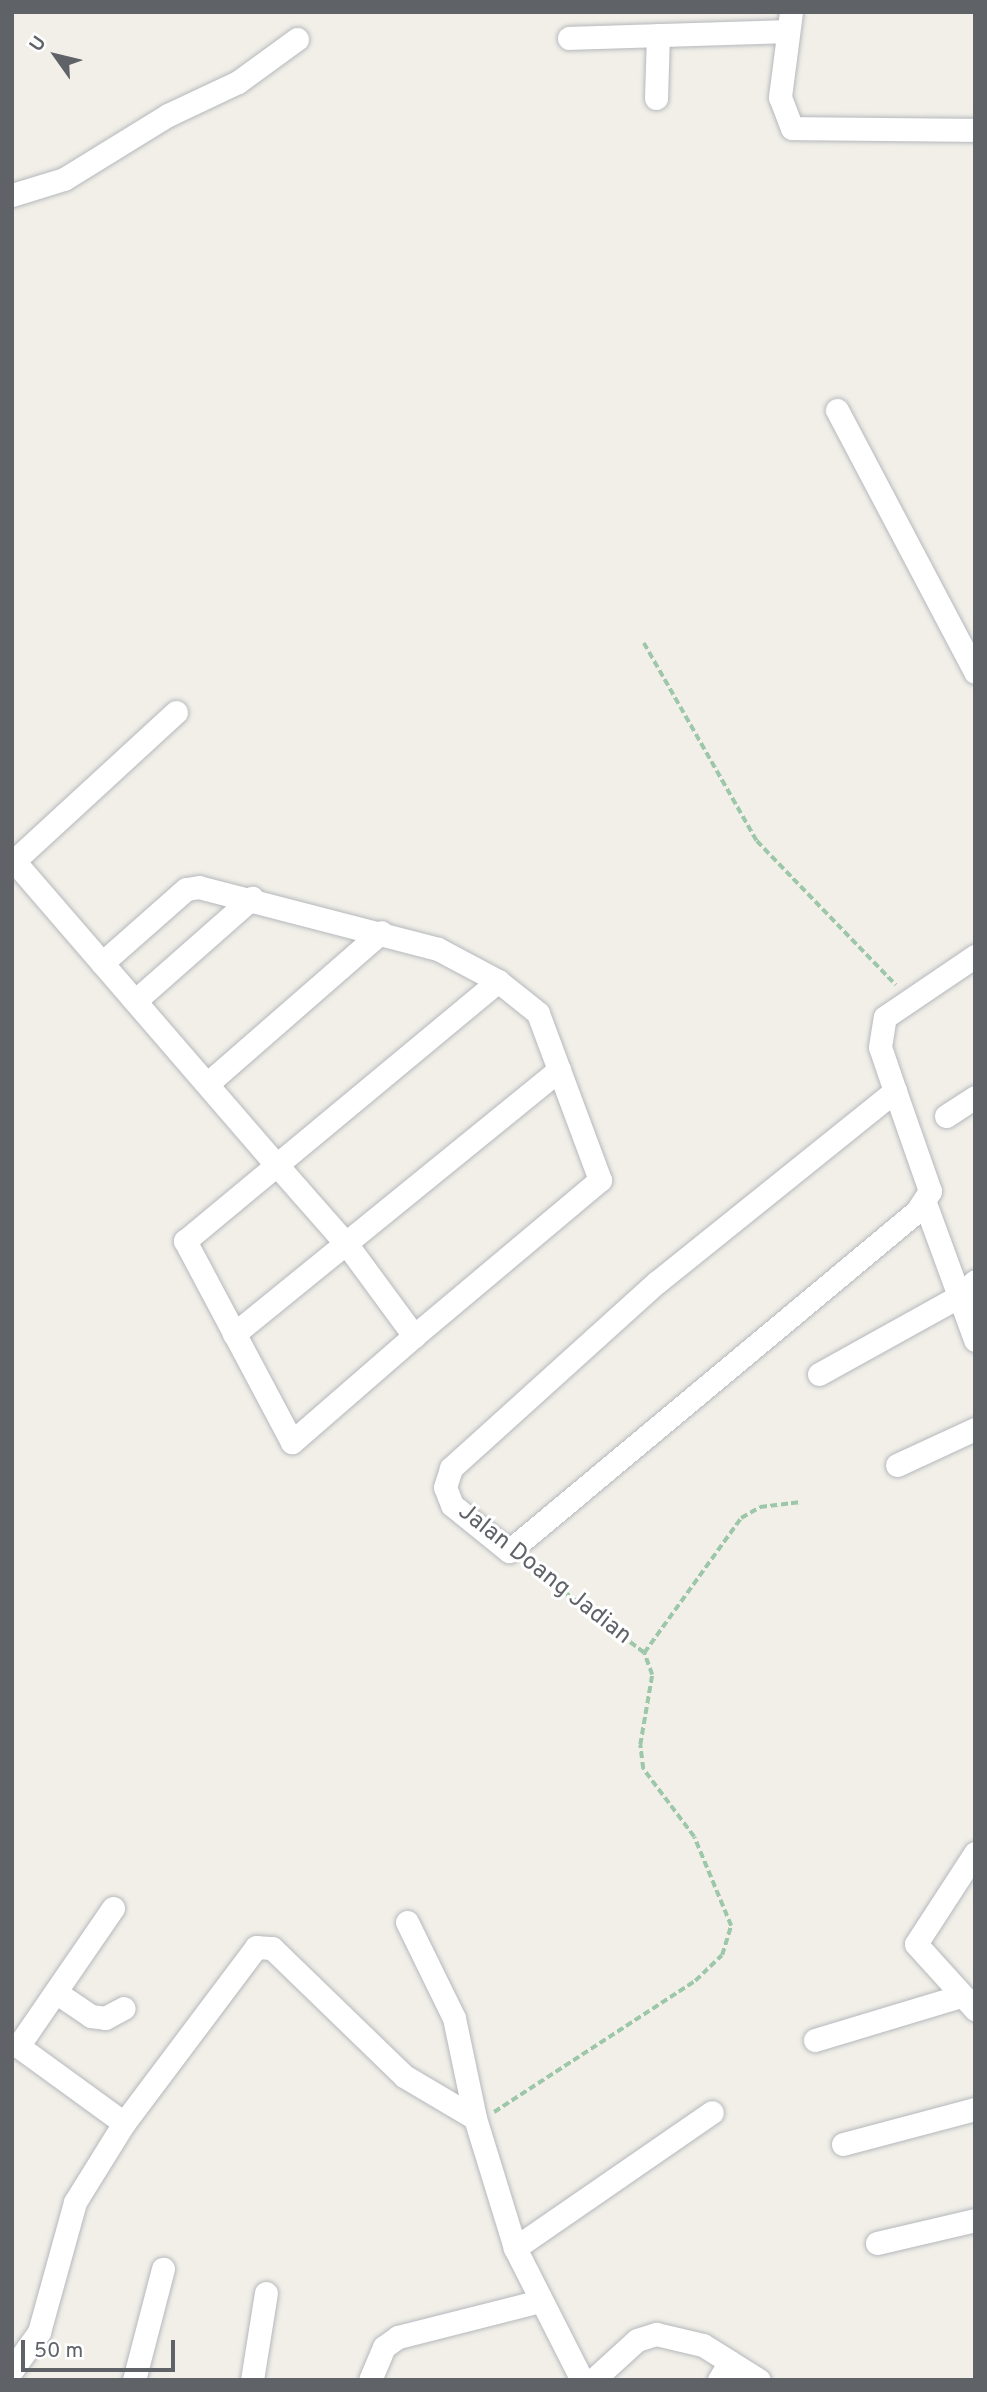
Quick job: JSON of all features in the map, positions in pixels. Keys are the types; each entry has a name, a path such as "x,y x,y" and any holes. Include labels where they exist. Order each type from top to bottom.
{"street":[{"path":"569,38 658,34 789,21 780,97 792,128 975,130"},
{"path":"656,98 658,34"},
{"path":"12,195 69,187 168,115 237,82 297,39"},
{"path":"837,410 975,672"},
{"path":"176,712 13,855 102,963 348,1246 414,1336"},
{"path":"102,963 186,889 252,898 438,949 498,981 538,1013 600,1180 292,1442 185,1241 498,981"},
{"path":"135,1001 252,898"},
{"path":"207,1084 381,932"},
{"path":"975,956 885,1017 880,1047 928,1178 925,1203 967,1289 975,1340"},
{"path":"234,1334 348,1246 559,1070"},
{"name":"Jalan Doang Jadian","path":"509,1551 452,1505 445,1486 451,1468 656,1283 895,1091"},
{"path":"946,1116 975,1097"},
{"path":"509,1551 925,1203"},
{"path":"819,1374 967,1289"},
{"path":"897,1465 975,1429"},
{"path":"814,2040 968,2003 918,1950 916,1939 973,1860"},
{"path":"113,1908 18,2046 124,2123"},
{"path":"407,1922 454,2018 476,2120 516,2248 540,2301 582,2380"},
{"path":"12,2370 39,2332 71,2211 124,2123 261,1945 272,1948 404,2076 476,2120"},
{"path":"57,1993 99,2018 124,2008"},
{"path":"844,2144 975,2109"},
{"path":"516,2248 712,2112"},
{"path":"877,2243 975,2220"},
{"path":"134,2380 163,2269"},
{"path":"252,2380 266,2293"},
{"path":"370,2380 384,2347 398,2337 540,2301"},
{"path":"593,2380 637,2340 656,2334 702,2345 724,2371 759,2380"}],"path":[{"path":"644,643 757,841 896,985 907,978"},
{"path":"645,1653 741,1518 760,1507 799,1502"},
{"name":"Jalan Doang Jadian","path":"476,2120 695,1981 729,1943 728,1909 694,1837 643,1769 640,1745 652,1675 645,1653 509,1551"}]}
